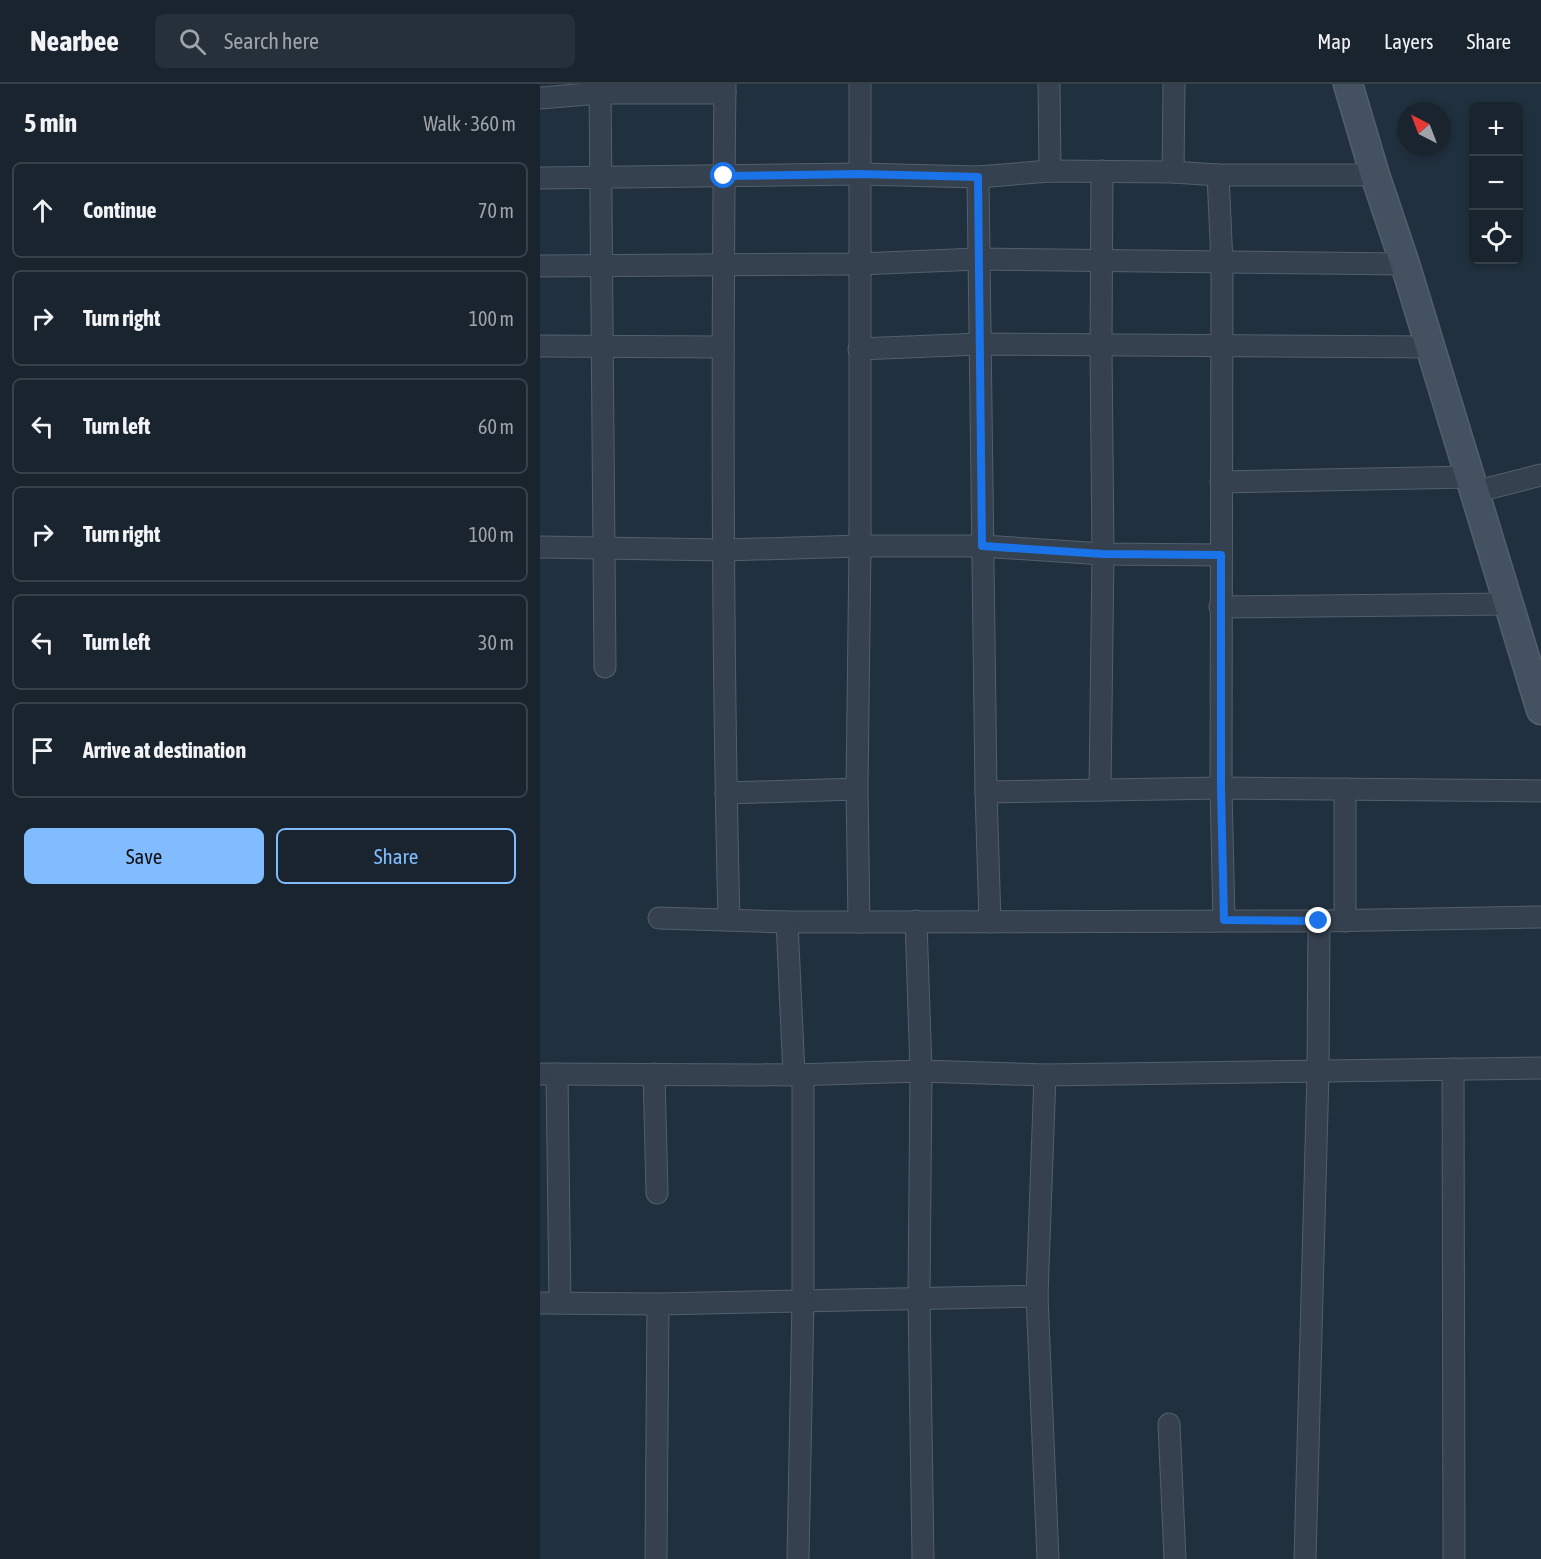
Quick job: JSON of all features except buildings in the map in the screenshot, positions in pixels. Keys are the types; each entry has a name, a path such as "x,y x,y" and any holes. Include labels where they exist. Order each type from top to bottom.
{"street":[{"path":"859,922 857,789 860,546 860,84"},
{"path":"1049,84 1050,171"},
{"path":"1173,172 1174,84"},
{"path":"1348,84 1431,347 1541,710"},
{"path":"600,88 606,667"},
{"path":"540,98 600,88 725,88 722,347 729,920"},
{"path":"540,178 860,174 978,177 1050,171 1173,172 1218,175 1375,175"},
{"path":"1100,790 1103,554 1102,171"},
{"path":"1218,175 1222,263 1221,788 1224,920"},
{"path":"978,177 982,546 990,922"},
{"path":"540,266 859,264 978,260 1405,264"},
{"path":"859,349 980,344 1222,348 1431,347"},
{"path":"540,346 722,347"},
{"path":"1221,482 1472,484 1541,475"},
{"path":"540,547 724,550 860,546 982,546 1103,554 1221,555"},
{"path":"1221,607 1509,604"},
{"path":"986,792 1221,788 1541,791"},
{"path":"726,793 857,789"},
{"path":"1345,789 1345,921"},
{"path":"659,918 787,922 990,922 1345,921 1541,917"},
{"path":"916,921 921,1071 919,1297 923,1559"},
{"path":"1305,1559 1318,1072 1319,921"},
{"path":"787,922 798,1075 802,1300 798,1559"},
{"path":"1037,1296 658,1304 550,1303 549,1074 798,1075 921,1071 1045,1075 1541,1068"},
{"path":"1453,1069 1454,1559"},
{"path":"654,1074 657,1193"},
{"path":"1045,1075 1037,1296 1048,1559"},
{"path":"656,1559 658,1304"},
{"path":"1169,1424 1175,1559"}],"route":[{"path":"724,176 860,174 978,177 982,546 1103,554 1221,555 1221,788 1224,920 1319,921"}]}
